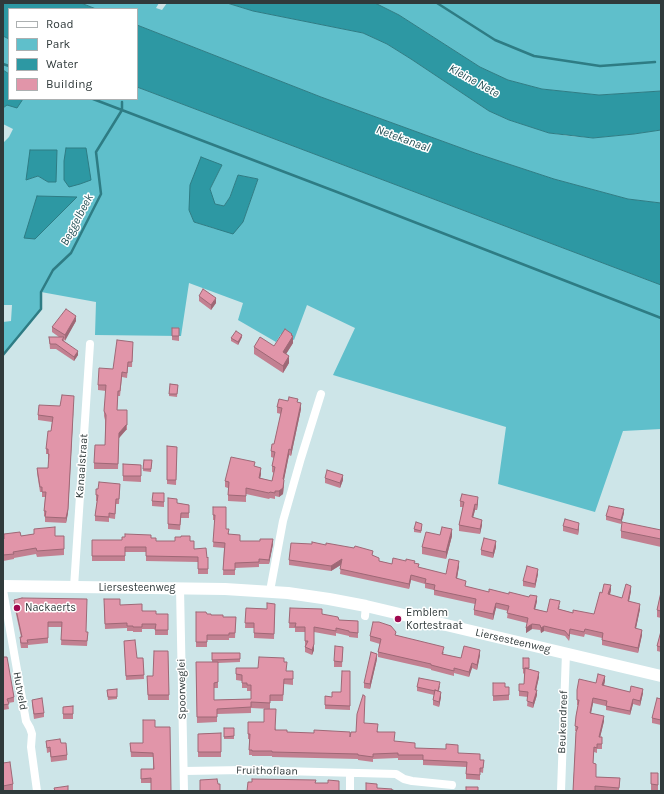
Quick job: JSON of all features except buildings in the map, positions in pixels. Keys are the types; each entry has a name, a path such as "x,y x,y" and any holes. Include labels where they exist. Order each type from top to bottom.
{"main road":[{"name":"Liersesteenweg","path":"3,586 180,588 270,591 329,598 366,611 566,653 661,676"}],"street":[{"name":"Kanaalstraat","path":"74,587 90,344"},
{"path":"270,591 283,521 321,394"},
{"name":"Spoorweglei","path":"180,588 184,791"},
{"name":"Hutveld","path":"3,590 26,722 32,734 31,746 37,791"},
{"name":"Beukendreef","path":"561,791 566,653"},
{"name":"Fruithoflaan","path":"184,771 244,770 396,774 404,779 412,781 452,785"},
{"path":"350,773 350,791"}],"green space":[{"path":"81,3 159,3 156,8 162,10 167,3 227,3 253,11 363,33 387,44 489,111 509,120 549,133 593,138 661,130 661,203 628,199 554,179 475,153 321,97 138,25 138,8 94,8"},
{"path":"375,3 661,3 661,91 599,95 542,89 508,80 480,67 399,15"},
{"path":"3,36 8,38 8,73 3,70"},
{"path":"138,87 661,285 661,429 623,431 595,512 498,484 506,427 333,375 355,328 307,305 294,340 281,334 276,342 238,320 243,303 189,283 181,336 95,335 96,302 41,292 41,309 3,355 3,322 11,321 12,305 3,305 3,143 9,137 13,129 3,124 3,108 7,105 23,100 138,100","holes":["57,150 48,182 38,176 26,180","222,165 210,189 214,204 224,206 230,197 238,175 258,179 243,222 216,229 194,222 189,209"]}],"water":[{"path":"3,3 81,3 94,8 8,8 8,38 3,36"},
{"name":"Kleine Nete","path":"227,3 375,3 399,15 480,67 508,80 542,89 599,95 661,91 661,130 593,138 549,133 509,120 489,111 387,44 363,33 253,11"},
{"name":"Netekanaal","path":"138,25 321,97 475,153 554,179 628,199 661,203 661,285 138,87"},
{"path":"3,70 8,73 8,100 22,100 17,108 7,105 3,108"},
{"path":"66,148 86,148 91,180 69,187 64,180"},
{"path":"30,150 57,150 56,182 48,182 38,176 26,180"},
{"path":"201,157 222,165 210,189 215,204 224,206 230,197 238,175 258,179 243,222 233,234 194,222 189,210 190,185"},
{"path":"37,196 77,197 35,239 24,238"}],"waterway":[{"path":"437,3 495,40 534,56 600,66 655,62"},
{"path":"3,64 8,66"},
{"path":"96,100 661,318"},
{"name":"Beggelbeek","path":"3,355 41,309 41,292 53,270 71,253 101,194 96,152 122,110 122,102"}],"place":[{"name":"Nackaerts","path":"17,608"},
{"name":"Emblem Kortestraat","path":"398,619"}]}
